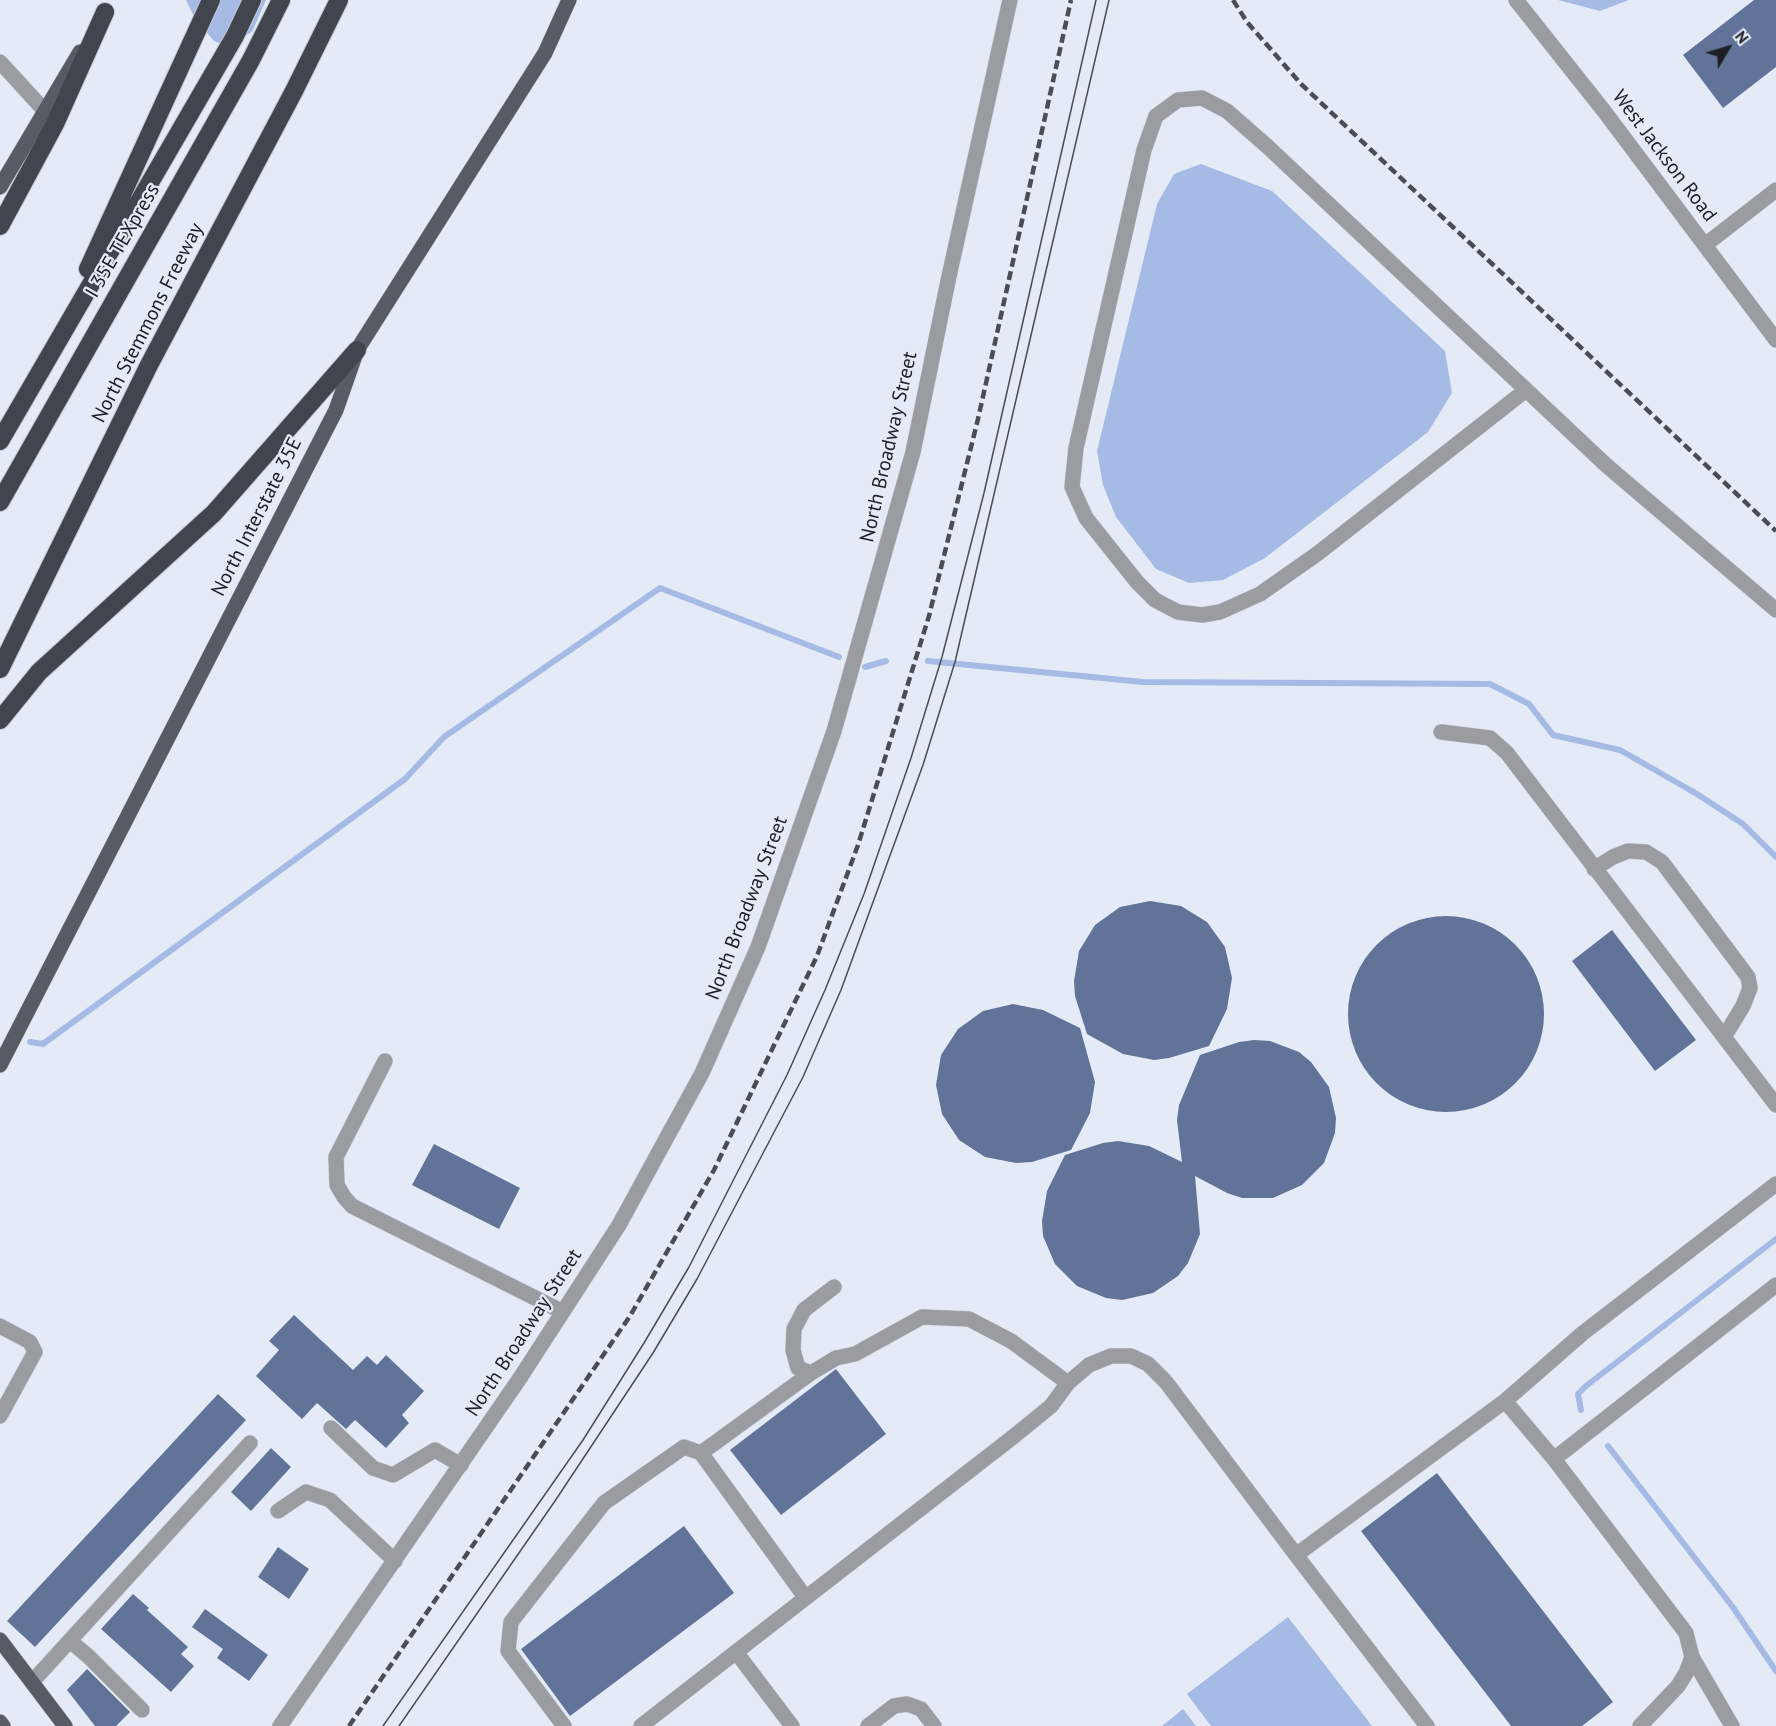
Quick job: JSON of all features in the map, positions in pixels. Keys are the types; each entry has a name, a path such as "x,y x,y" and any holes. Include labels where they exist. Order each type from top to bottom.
{"highway":[{"path":"54,346 122,191 211,0"},
{"path":"0,441 235,36 252,0"},
{"name":"I 35E TEXpress","path":"0,502 251,60 281,0"},
{"name":"North Stemmons Freeway","path":"0,669 149,365 294,91 339,0"},
{"path":"0,226 54,124 107,6"},
{"path":"0,720 39,672 214,513 357,350"}],"main road":[{"name":"North Interstate 35E","path":"0,1065 336,410 357,350 545,53 569,0"},
{"path":"0,187 107,6"},
{"path":"0,1640 65,1726"},
{"path":"0,1722 3,1726"}],"street":[{"name":"North Broadway Street","path":"280,1726 461,1465 619,1225 702,1073 758,947 797,841 840,709 913,452 1010,0"},
{"name":"West Jackson Road","path":"1516,0 1776,340"},
{"path":"0,62 44,110"},
{"path":"1526,390 1317,554 1260,594 1220,612 1202,615 1178,612 1155,600 1137,582 1086,518 1072,486 1076,448 1144,150 1156,116 1178,100 1202,98 1227,111 1268,147 1650,505 1776,610"},
{"path":"1705,245 1776,190"},
{"path":"1441,732 1490,738 1498,746 1776,1105"},
{"path":"1594,869 1628,851 1646,852 1662,862 1748,977 1750,988 1743,1006 1724,1037"},
{"path":"385,1061 336,1156 337,1185 344,1197 352,1206 563,1312"},
{"path":"1296,1555 1505,1401 1583,1333 1776,1184"},
{"path":"1554,1459 1776,1285"},
{"path":"811,1373 798,1368 793,1350 794,1329 804,1311 834,1287"},
{"path":"701,1453 811,1373 836,1358 855,1354 922,1317 969,1319 1011,1341 1068,1383"},
{"path":"0,1326 30,1342 35,1352 0,1416"},
{"path":"641,1726 1020,1431 1051,1406 1068,1383 1089,1365 1111,1356 1131,1356 1148,1364 1166,1382 1427,1726"},
{"path":"1505,1401 1554,1459 1686,1633 1692,1657 1732,1726"},
{"path":"331,1428 373,1468 393,1475 435,1450 461,1465"},
{"path":"32,1682 250,1443"},
{"path":"564,1726 508,1651 511,1622 604,1503 684,1448 701,1453 805,1597"},
{"path":"278,1511 306,1492 330,1500 395,1561"},
{"path":"70,1641 142,1710"},
{"path":"735,1652 792,1726"},
{"path":"1639,1726 1678,1686 1692,1657"},
{"path":"868,1726 894,1706 907,1704 921,1709 934,1726"}],"water":[{"path":"186,0 266,0 252,32 227,46 214,41 194,17"},
{"path":"1558,0 1629,0 1600,11"},
{"path":"1201,164 1272,191 1445,351 1452,393 1428,432 1265,558 1223,580 1189,583 1156,569 1116,517 1103,485 1097,451 1157,204 1174,174"},
{"path":"1288,1617 1372,1726 1211,1726 1187,1694"},
{"path":"1183,1709 1196,1726 1162,1726"}],"building":[{"path":"1754,0 1776,0 1776,67 1723,108 1683,55"},
{"path":"1150,901 1181,906 1207,922 1225,947 1232,978 1227,1009 1209,1046 1154,1060 1123,1054 1087,1034 1075,996 1074,981 1079,951 1095,925 1120,907"},
{"path":"1446,916 1465,918 1483,924 1500,933 1515,945 1527,960 1536,977 1542,995 1544,1014 1542,1033 1536,1051 1527,1068 1515,1083 1500,1095 1483,1104 1465,1110 1446,1112 1427,1110 1409,1104 1392,1095 1377,1083 1365,1068 1356,1051 1350,1033 1348,1014 1350,995 1356,977 1365,960 1377,945 1392,933 1409,924 1427,918"},
{"path":"1612,930 1696,1040 1655,1071 1572,961"},
{"path":"1013,1004 1043,1010 1080,1028 1095,1082 1090,1113 1071,1150 1032,1162 1016,1163 985,1157 959,1140 942,1114 936,1085 941,1055 958,1029 983,1011"},
{"path":"1270,1041 1299,1052 1311,1062 1329,1087 1336,1118 1335,1133 1324,1163 1302,1185 1273,1198 1242,1198 1227,1193 1195,1176 1200,1234 1188,1263 1178,1276 1153,1293 1122,1300 1106,1298 1077,1286 1055,1264 1043,1236 1042,1221 1047,1191 1065,1155 1103,1143 1118,1141 1149,1146 1182,1162 1177,1120 1179,1105 1200,1055 1239,1042"},
{"path":"434,1144 520,1188 499,1229 412,1185"},
{"path":"294,1315 353,1370 367,1356 377,1365 386,1355 424,1391 402,1415 409,1423 386,1448 355,1420 346,1429 317,1403 302,1419 256,1376 279,1350 269,1341"},
{"path":"836,1369 886,1434 781,1515 730,1450"},
{"path":"218,1394 246,1420 35,1647 7,1621"},
{"path":"271,1448 291,1467 251,1511 231,1492"},
{"path":"1437,1473 1613,1702 1582,1726 1511,1726 1361,1531"},
{"path":"684,1526 734,1593 570,1716 521,1649"},
{"path":"278,1547 309,1569 289,1599 258,1577"},
{"path":"133,1594 149,1608 147,1610 188,1647 181,1654 194,1666 171,1692 101,1629"},
{"path":"205,1609 268,1655 249,1681 217,1658 223,1649 192,1627"},
{"path":"87,1669 130,1712 116,1726 95,1726 67,1690"}],"waterway":[{"path":"30,1042 43,1044 405,779 444,737 660,588 839,657"},
{"path":"865,667 886,661"},
{"path":"928,661 1143,682 1490,684 1529,704 1553,735 1620,750 1697,794 1743,824 1776,857"},
{"path":"1581,1410 1578,1394 1586,1386 1776,1239"},
{"path":"1608,1446 1732,1606 1776,1671"}],"tram line":[{"path":"383,1726 583,1440 644,1343 689,1267 787,1075 825,990 864,894 911,758 942,657 984,493 1096,0"},
{"path":"399,1726 555,1501 653,1353 697,1279 803,1077 841,990 923,765 955,662 1109,0"}],"railway":[{"path":"349,1726 630,1316 714,1170 817,956 858,845 929,616 978,419 1071,0"},
{"path":"1233,0 1247,22 1301,84 1776,531"}]}
